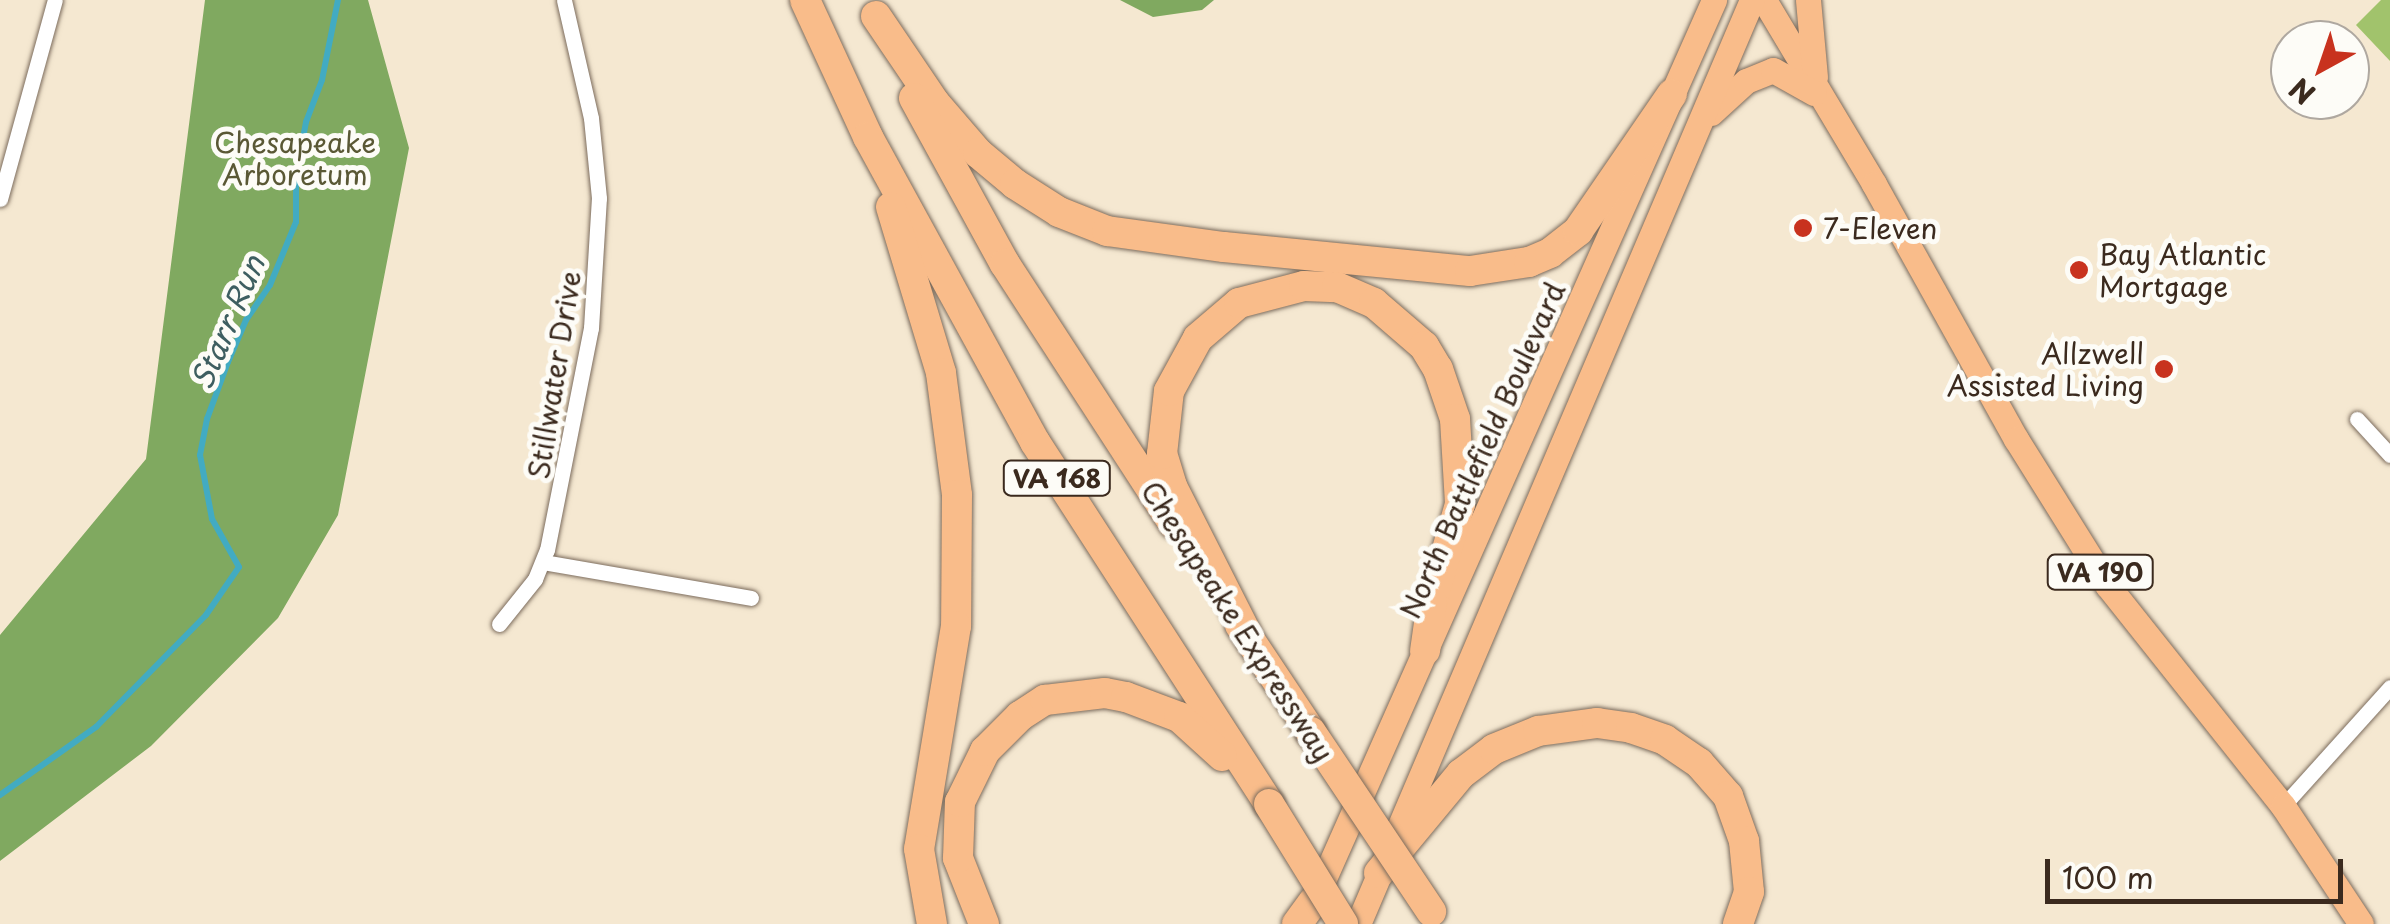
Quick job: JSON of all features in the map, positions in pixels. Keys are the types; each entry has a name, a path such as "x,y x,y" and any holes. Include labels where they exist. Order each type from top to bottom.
{"highway":[{"name":"VA 168","path":"805,0 868,137 1034,442 1343,924"},
{"path":"873,8 935,104 978,153 1015,184 1059,212 1107,231 1224,248 1470,271 1529,262 1550,253 1578,230 1672,94"},
{"name":"Chesapeake Expressway","path":"873,8 923,116 1005,264 1310,732 1437,919"},
{"path":"868,137 928,324 950,430 957,495 956,626 919,849 922,888 932,924"},
{"path":"1251,642 1172,486 1162,454 1162,424 1169,392 1198,338 1239,303 1304,286 1338,288 1374,303 1424,346 1438,368 1455,419 1460,504 1432,602 1426,651"},
{"path":"984,924 958,858 960,802 970,773 1000,732 1045,700 1105,693 1153,704 1200,732 1268,804"},
{"path":"1379,873 1461,774 1494,749 1538,730 1597,723 1631,728 1664,740 1699,762 1728,796 1744,841 1749,892 1738,924"}],"main road":[{"name":"North Battlefield Boulevard","path":"1305,917 1714,0"},
{"path":"1358,924 1752,0"},
{"name":"VA 190","path":"1764,0 2016,439 2108,586 2284,806 2361,924"},
{"path":"1808,0 1821,96"},
{"path":"1700,123 1746,81 1773,70 1791,76 1821,96"}],"street":[{"path":"0,199 55,0"},
{"name":"Stillwater Drive","path":"499,624 517,606 542,562 580,395 598,266 599,198 591,118 564,0"},
{"path":"2358,419 2390,455"},
{"path":"542,562 751,598"},
{"path":"2284,806 2390,687"}],"green space":[{"name":"Chesapeake Arboretum","path":"205,0 368,0 409,148 338,515 278,618 151,746 0,861 0,635 146,459"},
{"path":"1120,0 1214,0 1202,10 1153,17"},
{"path":"2381,0 2390,0 2390,61 2370,40 2370,20 2361,20"}],"waterway":[{"name":"Starr Run","path":"0,795 96,727 206,615 239,567 212,519 200,455 207,419 228,362 246,320 270,285 296,222 296,175 306,122 322,80 338,0"}],"place":[{"name":"7-Eleven","path":"1803,228"},
{"name":"Bay Atlantic Mortgage","path":"2079,270"},
{"name":"Allzwell Assisted Living","path":"2164,369"}]}
